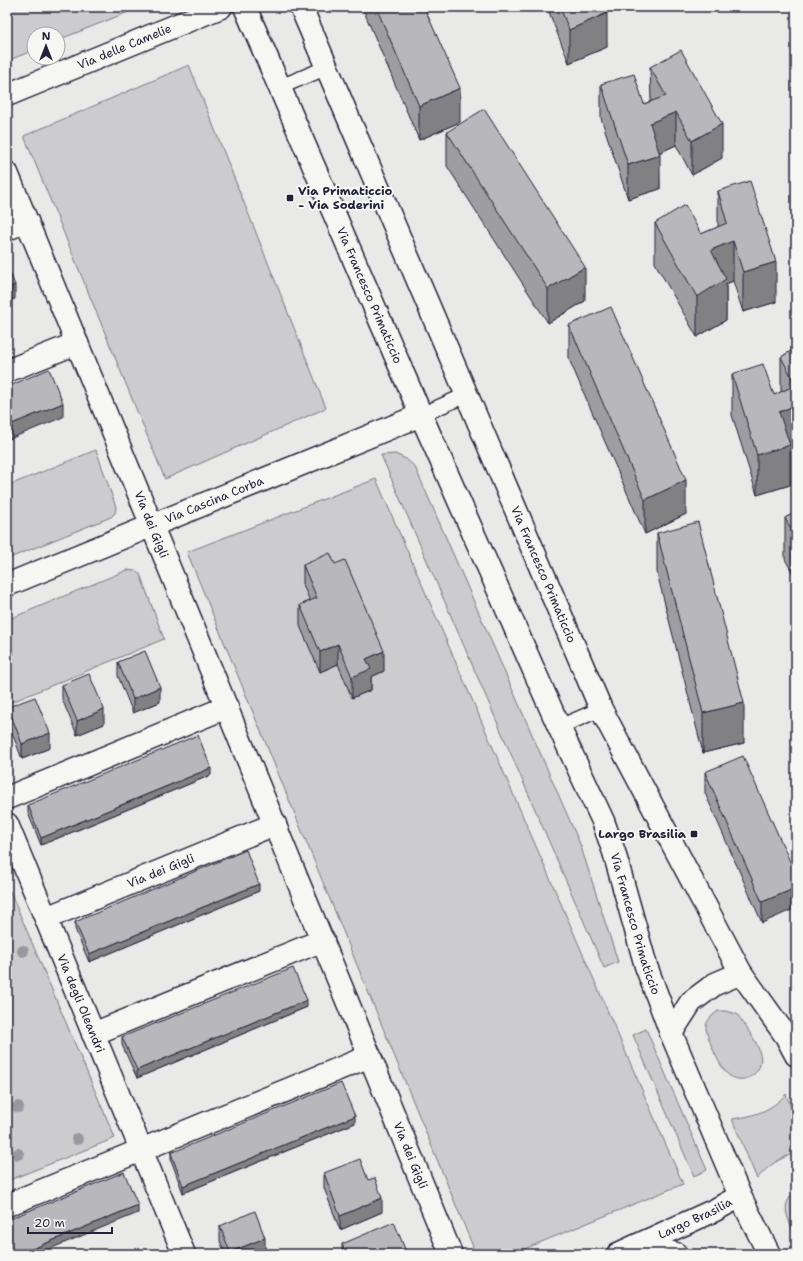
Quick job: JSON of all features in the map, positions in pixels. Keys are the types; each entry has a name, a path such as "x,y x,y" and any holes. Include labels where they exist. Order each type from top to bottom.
{"street":[{"name":"Via delle Camelie","path":"7,95 221,7"},
{"name":"Via Francesco Primaticcio","path":"245,7 421,415 559,727 603,821 614,852 646,966 671,1033"},
{"name":"Via Francesco Primaticcio","path":"301,7 328,67 466,395 601,709 741,973"},
{"name":"Via dei Gigli","path":"7,173 17,225 77,342 451,1254"},
{"path":"7,370 77,342"},
{"name":"Via Cascina Corba","path":"7,585 421,415"},
{"path":"7,798 227,707"},
{"name":"Via degli Oleandri","path":"7,824 14,860 46,918 184,1254"},
{"name":"Via dei Gigli","path":"46,918 275,824"},
{"path":"93,1034 322,940"},
{"path":"671,1033 691,1002 715,984 741,973 786,1036 796,1055"},
{"name":"Largo Brasilia","path":"671,1033 740,1196 770,1254"},
{"path":"7,1205 370,1056"},
{"name":"Largo Brasilia","path":"641,1245 715,1210 740,1196"},
{"path":"618,1254 641,1245"},
{"name":"Largo Brasilia","path":"641,1245 676,1254"}],"lane":[{"path":"280,87 328,67"},
{"path":"421,415 466,395"},
{"path":"559,727 601,709"}],"shaded area":[{"path":"7,7 141,7 66,37 66,26 26,26 26,53 7,61"},
{"path":"189,65 326,408 165,479 24,136"},
{"path":"96,450 116,507 115,513 111,517 7,559 7,486"},
{"path":"395,454 406,459 415,467 580,844 618,962 604,968 381,455"},
{"path":"376,479 683,1184 512,1254 476,1254 187,552"},
{"path":"127,570 135,571 140,574 164,639 7,704 7,620"},
{"path":"10,891 115,1138 7,1181 7,892"},
{"path":"718,1011 726,1011 737,1014 753,1037 760,1055 760,1063 757,1070 748,1078 737,1079 730,1076 726,1073 715,1054 709,1039 706,1025 708,1020"},
{"path":"646,1029 707,1170 694,1176 633,1035"},
{"path":"786,1094 796,1120 796,1153 775,1163 765,1170 757,1179 732,1119 762,1112 774,1105"},
{"path":"796,1192 796,1237 788,1219 786,1207 787,1202"}],"building":[{"path":"376,7 424,7 460,88 419,106"},
{"path":"560,7 604,7 607,13 569,30"},
{"path":"681,50 722,124 692,141 676,112 650,123 660,155 628,165 601,84 634,74 644,104 666,96 650,67"},
{"path":"796,94 796,105 793,95"},
{"path":"484,109 585,267 548,289 447,132"},
{"path":"750,181 776,262 743,272 733,241 711,250 726,279 697,297 655,223 685,205 701,234 727,223 718,191"},
{"path":"7,265 15,285 7,288"},
{"path":"611,307 686,480 645,500 569,325"},
{"path":"796,348 796,385 781,357"},
{"path":"763,364 774,395 796,385 796,405 779,412 790,445 757,455 732,374"},
{"path":"49,369 63,403 7,426 7,387"},
{"path":"796,512 796,538 785,518"},
{"path":"698,522 744,703 703,713 657,533"},
{"path":"330,553 335,564 345,560 384,651 366,659 371,669 352,677 338,644 320,652 300,605 317,598 303,565"},
{"path":"145,651 160,687 133,699 118,662"},
{"path":"89,674 104,709 77,721 62,685"},
{"path":"35,697 50,733 22,744 8,707"},
{"path":"198,735 211,768 41,838 28,805"},
{"path":"743,756 796,875 796,888 762,902 705,772"},
{"path":"246,850 259,884 89,954 75,922"},
{"path":"293,968 307,1000 137,1070 122,1037"},
{"path":"341,1083 355,1116 183,1186 171,1153"},
{"path":"360,1159 368,1180 375,1178 382,1198 340,1216 324,1173"},
{"path":"124,1172 138,1205 20,1254 7,1254 7,1220"},
{"path":"255,1211 265,1238 230,1252 220,1226"},
{"path":"394,1222 407,1254 346,1254 342,1244"}],"place":[{"name":"Via Primaticcio - Via Soderini","path":"290,198"},
{"name":"Largo Brasilia","path":"694,834"}]}
